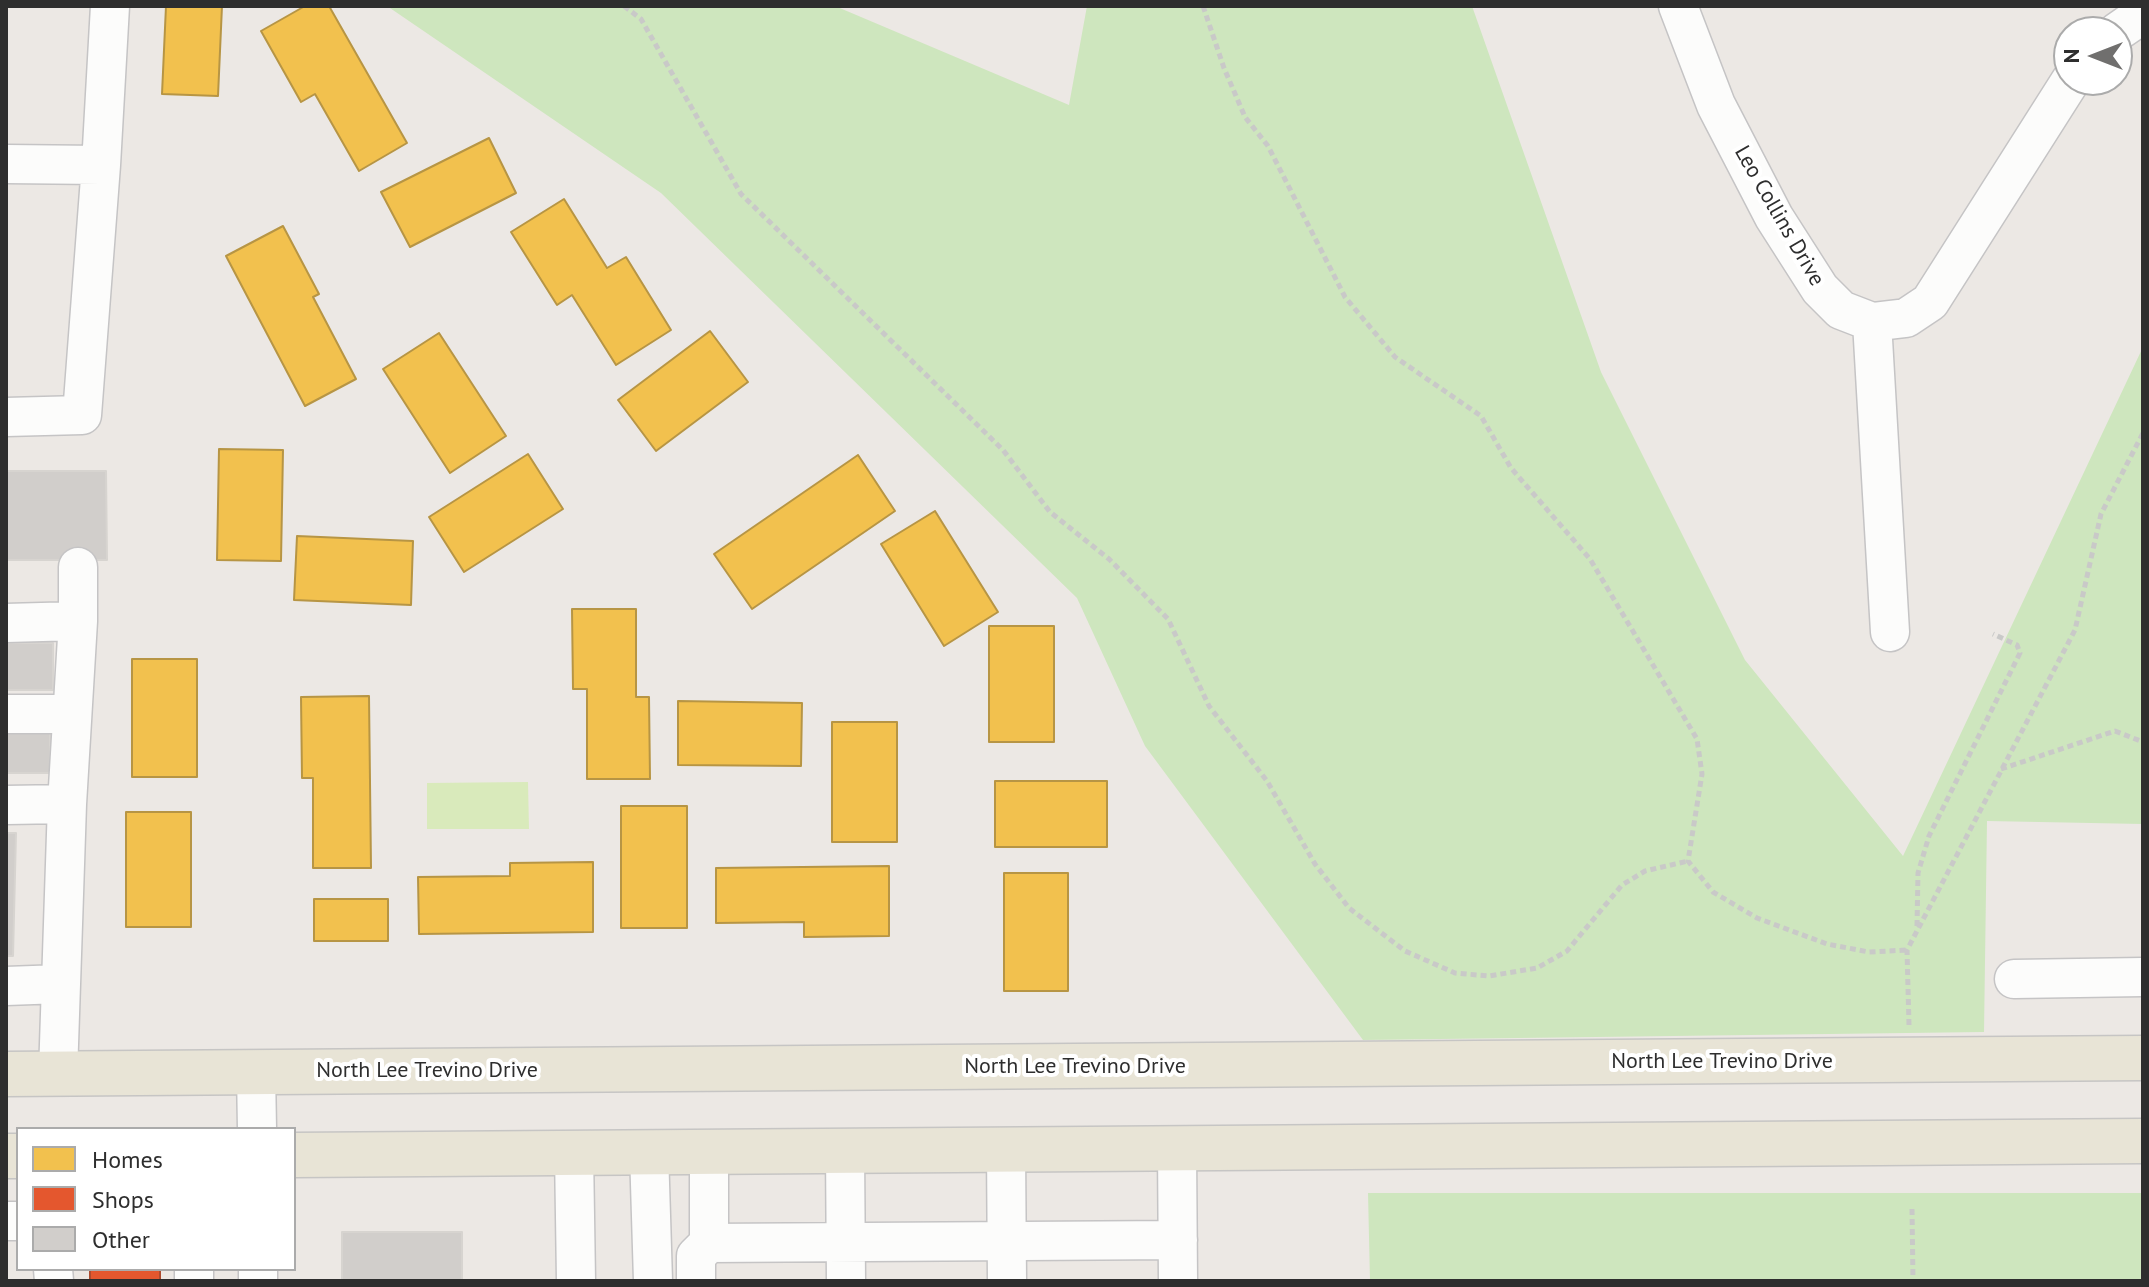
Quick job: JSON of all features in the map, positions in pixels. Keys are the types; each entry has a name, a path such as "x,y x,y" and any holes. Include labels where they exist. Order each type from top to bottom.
{"main road":[{"name":"North Lee Trevino Drive","path":"6,1074 2143,1058"},
{"path":"296,1155 2143,1141"}],"street":[{"path":"6,417 82,415 110,6"},
{"name":"Leo Collins Drive","path":"1678,6 1716,105 1774,217 1820,289 1841,310 1872,322"},
{"path":"1890,632 1872,322 1906,318 1930,302 2061,96"},
{"path":"6,164 101,165"},
{"path":"58,1074 78,567"},
{"path":"6,623 78,621"},
{"path":"6,714 72,714"},
{"path":"6,805 67,804"},
{"path":"2014,979 2143,977"},
{"path":"6,986 61,984"},
{"path":"256,1072 257,1127"},
{"path":"1177,1149 1178,1281"},
{"path":"1006,1150 1007,1281"},
{"path":"649,1151 653,1281"},
{"path":"845,1151 846,1281"},
{"path":"574,1152 576,1281"},
{"path":"709,1152 709,1243"},
{"path":"696,1281 696,1256 709,1243 1178,1240"}],"path":[{"path":"624,6 641,19 648,30 741,194 1003,450 1050,512 1109,559 1168,619 1209,706 1267,781 1315,864 1349,908 1405,951 1455,973 1489,976 1537,968 1567,951 1622,885 1645,871 1688,861"},
{"path":"1203,6 1245,117 1268,146 1345,297 1395,357 1481,416 1511,468 1590,559 1697,739 1702,774 1688,861 1713,892 1757,918 1827,944 1869,952 1907,950"},
{"path":"1909,1025 1907,950 2075,630 2101,514 2143,433"},
{"path":"1917,927 1918,873 1929,836 2020,653 2017,645 1993,634"},
{"path":"2000,769 2115,731 2143,742"},
{"path":"1912,1209 1913,1281"}],"green space":[{"path":"387,6 835,6 1069,105 1087,6 1472,6 1601,372 1745,660 1903,856 2143,347 2143,824 1987,821 1984,1032 1363,1040 1145,746 1077,598 661,193"},
{"path":"528,782 529,829 427,829 427,783"},
{"path":"1368,1193 2143,1193 2143,1281 1370,1281"}],"building: Homes":[{"path":"166,6 222,6 218,96 162,94"},
{"path":"305,6 329,6 407,143 359,171 315,94 301,102 261,31"},
{"path":"489,138 516,193 410,247 381,192"},
{"path":"564,199 607,268 626,257 671,330 616,365 572,295 557,305 511,232"},
{"path":"283,226 319,294 313,297 356,379 305,406 226,256"},
{"path":"710,331 748,382 656,451 618,400"},
{"path":"439,333 506,436 450,473 383,369"},
{"path":"219,449 283,450 281,561 217,560"},
{"path":"528,454 563,509 464,572 429,517"},
{"path":"858,455 895,511 752,609 714,554"},
{"path":"935,511 998,612 944,646 881,544"},
{"path":"297,536 413,541 411,605 294,600"},
{"path":"572,609 636,609 636,697 649,697 650,779 587,779 587,689 573,689"},
{"path":"989,626 1054,626 1054,742 989,742"},
{"path":"132,659 197,659 197,777 132,777"},
{"path":"369,696 371,868 313,868 313,778 302,778 301,697"},
{"path":"678,701 802,703 801,766 678,765"},
{"path":"832,722 897,722 897,842 832,842"},
{"path":"995,781 1107,781 1107,847 995,847"},
{"path":"621,806 687,806 687,928 621,928"},
{"path":"126,812 191,812 191,927 126,927"},
{"path":"593,862 593,932 419,934 418,877 510,876 510,863"},
{"path":"889,866 889,936 804,937 804,922 716,923 716,868"},
{"path":"1004,873 1068,873 1068,991 1004,991"},
{"path":"314,899 388,899 388,941 314,941"}],"building: Shops":[{"path":"90,1271 160,1271 160,1281 90,1281"}],"building: Other":[{"path":"6,471 106,471 107,560 6,560"},
{"path":"6,643 53,643 53,690 6,690"},
{"path":"6,725 50,725 50,773 6,773"},
{"path":"6,833 16,833 13,956 6,956"},
{"path":"342,1232 462,1232 462,1281 342,1281"}]}
